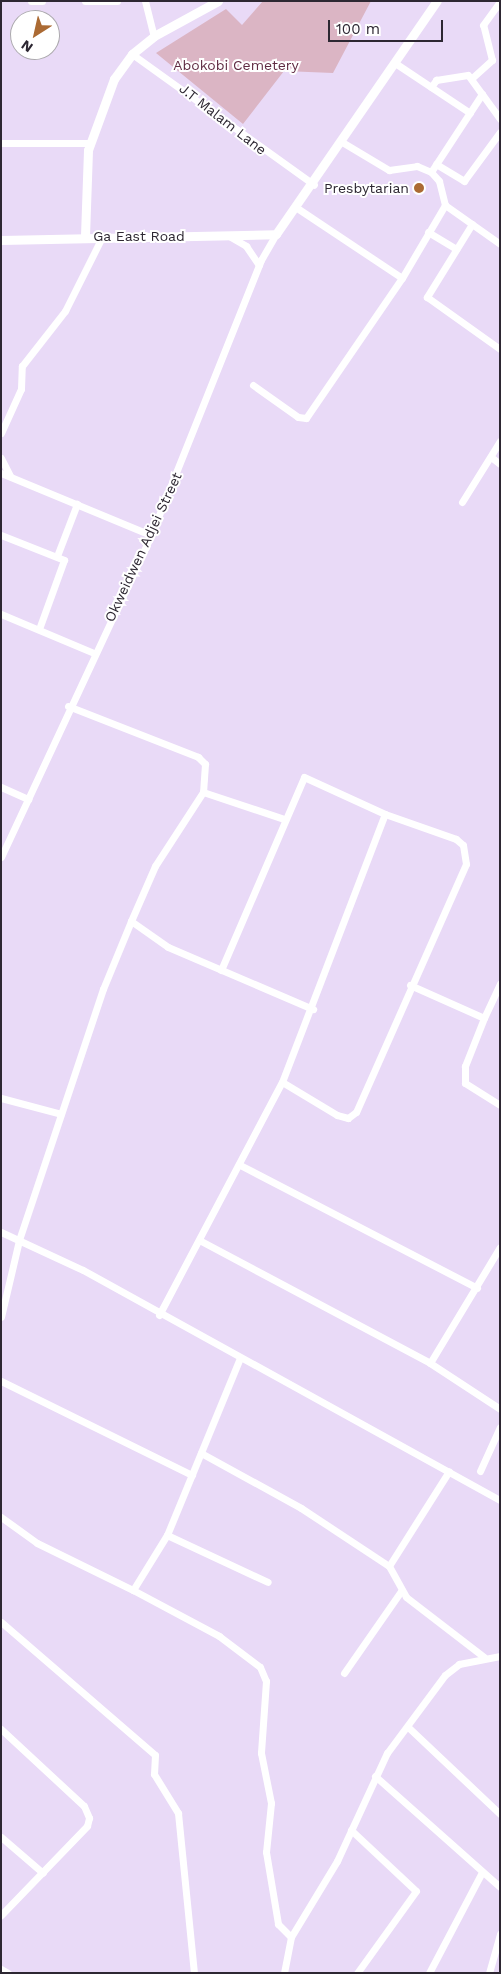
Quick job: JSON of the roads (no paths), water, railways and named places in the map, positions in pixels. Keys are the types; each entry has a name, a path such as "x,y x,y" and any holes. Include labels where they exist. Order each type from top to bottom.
{"street":[{"path":"31,1 42,1"},
{"path":"85,1 117,1"},
{"path":"145,1 154,36"},
{"path":"85,236 91,143 114,79 132,54 154,36 218,1"},
{"path":"276,233 314,185 437,1"},
{"path":"431,87 441,79 472,78 492,60 483,25 500,2"},
{"name":"J.T Malam Lane","path":"132,54 314,185"},
{"path":"395,63 470,113"},
{"path":"472,78 500,119"},
{"path":"431,172 482,94"},
{"path":"436,164 464,181 500,132"},
{"path":"342,142 389,170 417,166 431,172 439,181 445,205 500,244"},
{"path":"1,143 91,143"},
{"path":"253,385 298,417 306,418 402,278 445,205"},
{"path":"297,208 402,278"},
{"path":"472,224 428,301 500,349"},
{"path":"428,232 456,249"},
{"name":"Ga East Road","path":"1,240 85,236 228,236 276,233"},
{"name":"Okweidwen Adjei Street","path":"1,857 68,706 151,534 259,265 276,233"},
{"path":"228,236 246,246 259,265"},
{"path":"1,433 21,389 22,366 65,311 102,237"},
{"path":"462,502 500,441"},
{"path":"491,457 500,464"},
{"path":"1,458 10,476"},
{"path":"1,473 151,534"},
{"path":"56,556 77,504"},
{"path":"1,535 56,556 65,564 39,629"},
{"path":"1,614 94,653"},
{"path":"1,1316 19,1240 121,938 131,921 155,866 203,792 205,764 198,756 68,706"},
{"path":"221,970 284,819 306,777 385,814 434,827 456,839 466,853 466,864 352,1117 332,1112 282,1082"},
{"path":"1,787 28,799"},
{"path":"203,792 284,819"},
{"path":"159,1315 201,1241 282,1082 313,1009 385,814"},
{"path":"131,921 168,946 313,1009"},
{"path":"500,983 465,1066 465,1083 500,1105"},
{"path":"410,985 484,1018"},
{"path":"1,1098 61,1114"},
{"path":"240,1165 477,1288"},
{"path":"1,1232 83,1270 159,1315 500,1500"},
{"path":"201,1241 430,1363 500,1409"},
{"path":"430,1363 477,1288 500,1246"},
{"path":"133,1590 168,1535 240,1358"},
{"path":"1,1382 192,1475"},
{"path":"480,1471 500,1427"},
{"path":"201,1453 301,1508 389,1566 401,1591 484,1657"},
{"path":"389,1566 449,1471"},
{"path":"1,1517 37,1543 133,1590 219,1636 260,1667 266,1681 261,1753 271,1803 266,1852 278,1924 291,1937"},
{"path":"168,1535 268,1582"},
{"path":"344,1673 401,1591"},
{"path":"1,1622 155,1755 154,1774 178,1813 194,1973"},
{"path":"284,1973 291,1937 351,1830 375,1776 408,1727 445,1675 459,1664 484,1657 500,1656"},
{"path":"408,1727 500,1814"},
{"path":"1,1729 84,1806 89,1818 87,1826 1,1915"},
{"path":"375,1776 500,1887"},
{"path":"351,1830 416,1891 357,1973"},
{"path":"1,1837 43,1873"},
{"path":"429,1973 482,1872"},
{"path":"488,1973 500,1934"},
{"path":"1,1969 8,1973"}],"place":[{"name":"Presbytarian","path":"419,188"}],"park label":[{"name":"Abokobi Cemetery","path":"236,65"}]}
